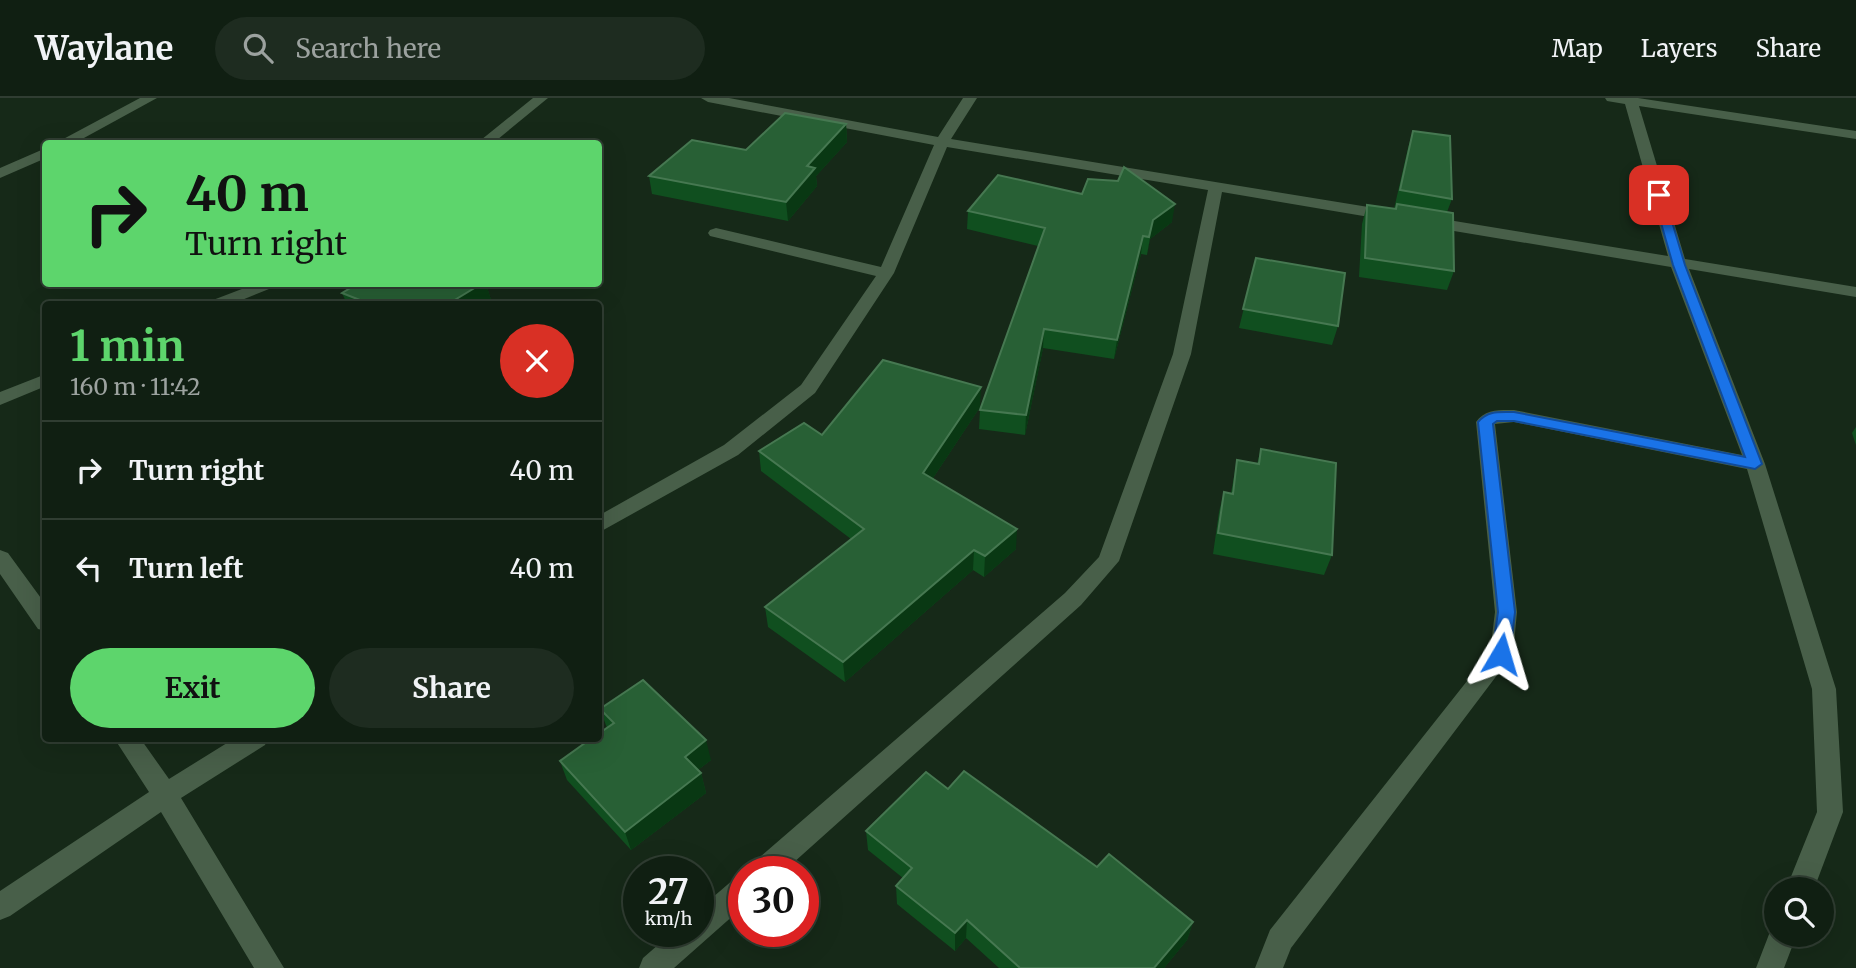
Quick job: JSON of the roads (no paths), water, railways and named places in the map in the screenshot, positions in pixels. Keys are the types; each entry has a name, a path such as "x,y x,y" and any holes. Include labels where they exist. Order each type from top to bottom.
{"street":[{"path":"69,140 150,98"},
{"path":"488,140 541,98"},
{"path":"708,98 942,142 1856,292"},
{"path":"602,524 731,450 808,389 886,273 942,142 970,98"},
{"path":"1805,877 1830,812 1824,689 1755,464 1679,265 1622,100 1856,135"},
{"path":"0,174 42,154"},
{"path":"781,856 1073,599 1108,561 1182,354 1216,186"},
{"path":"716,233 886,273"},
{"path":"226,301 261,287"},
{"path":"0,399 42,381"},
{"path":"1269,968 1280,940 1501,654 1506,612 1485,422 1494,416 1514,416 1755,464"},
{"path":"0,558 42,617"},
{"path":"129,742 165,795 270,968"},
{"path":"0,907 165,795 250,742"},
{"path":"714,915 728,902"},
{"path":"653,968 677,947"},
{"path":"1770,968 1778,947"}]}
